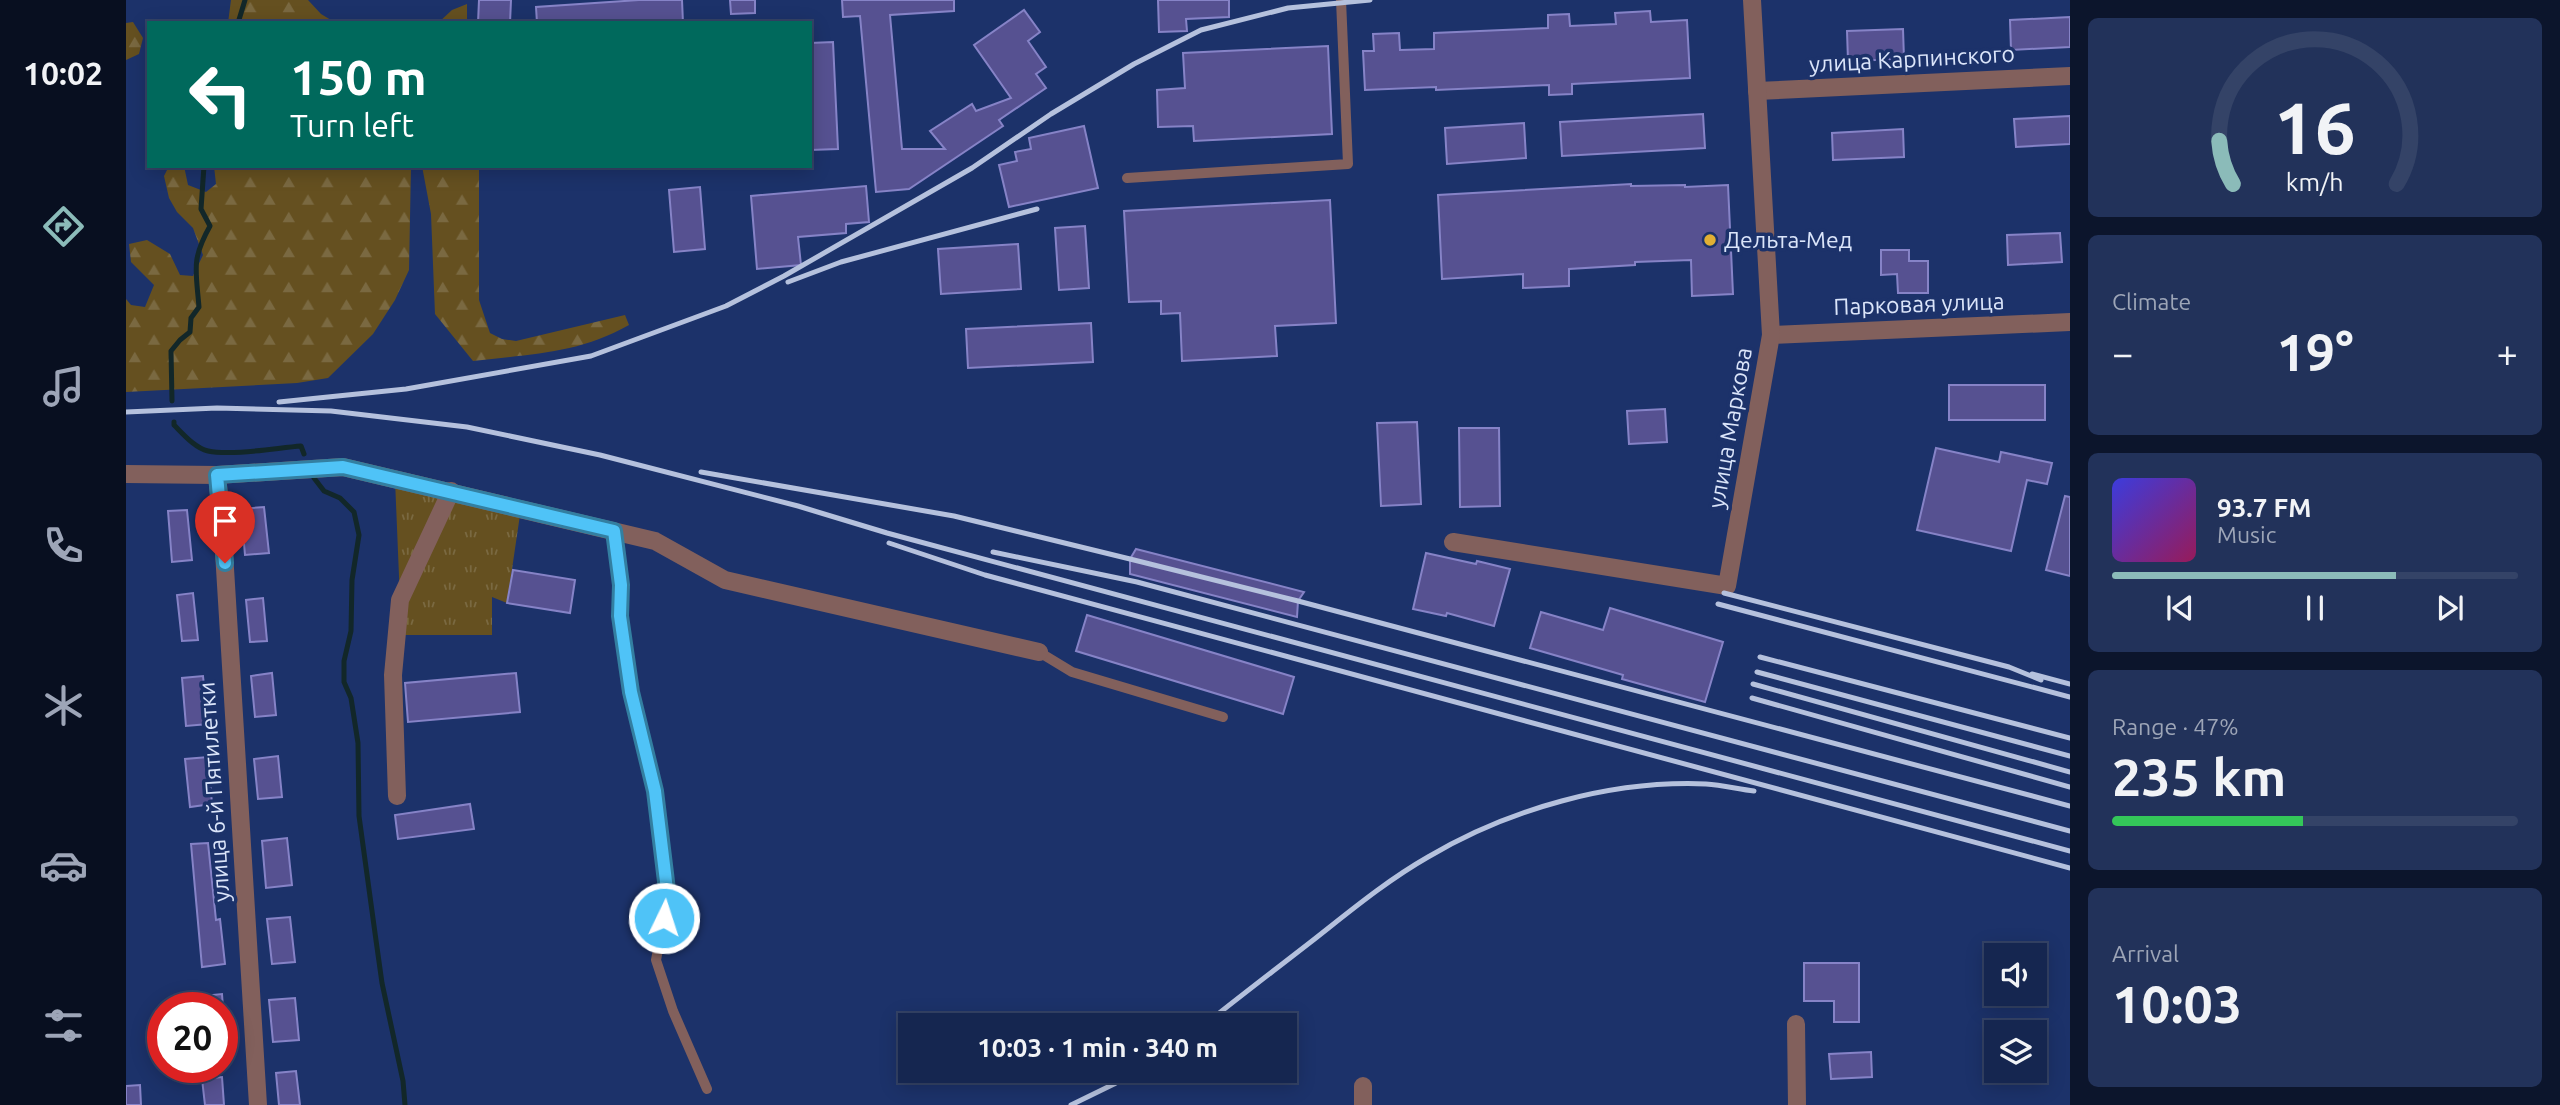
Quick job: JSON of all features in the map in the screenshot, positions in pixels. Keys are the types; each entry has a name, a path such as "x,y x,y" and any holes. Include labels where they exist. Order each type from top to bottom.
{"street":[{"name":"улица Маркова","path":"1453,542 1727,586 1771,335 1752,0"},
{"name":"улица Карпинского","path":"1757,91 2070,76"},
{"name":"Парковая улица","path":"1771,335 2070,322"},
{"path":"126,474 217,475 343,467 655,541 725,580 1039,652"},
{"name":"улица 6-й Пятилетки","path":"217,475 258,1105"},
{"path":"397,796 393,675 400,600 451,491"},
{"path":"1796,1024 1797,1105"},
{"path":"1363,1086 1363,1105"}],"lane":[{"path":"1126,178 1348,164 1341,0"},
{"path":"614,531 621,585 620,616 631,692 655,791 668,898 656,960 673,1012 707,1089"},
{"path":"1039,652 1072,672 1223,717"}],"green space":[{"path":"231,0 308,0 321,14 333,21 228,21"},
{"path":"467,4 467,21 440,21 452,10"},
{"path":"133,22 143,38 139,54 126,60 126,23"},
{"path":"168,168 184,168 188,185 206,192 216,184 214,168 411,168 409,270 395,300 373,334 328,378 297,383 126,392 126,299 131,305 145,307 154,285 131,262 129,244 147,240 170,254 180,275 193,276 203,255 193,228 177,212 169,198 164,176"},
{"path":"422,168 479,168 479,300 490,333 502,339 516,341 625,315 629,325 610,335 572,347 473,361 435,314 431,214"},
{"path":"395,479 521,508 507,603 492,597 492,635 397,635 400,600"}],"building":[{"path":"479,0 511,0 510,21 478,21"},
{"path":"682,0 683,21 537,21 536,7"},
{"path":"730,0 755,0 755,13 731,14"},
{"path":"842,0 954,0 954,11 890,15 902,149 945,149 930,131 972,104 976,111 1011,98 974,45 1024,10 1040,32 1028,41 1046,67 1036,74 1046,88 999,120 1003,126 909,189 876,192 860,16 843,17"},
{"path":"1158,0 1229,0 1229,17 1186,19 1187,31 1159,32"},
{"path":"1650,11 1651,22 1687,20 1690,78 1572,84 1572,94 1549,95 1549,85 1365,90 1363,51 1374,51 1373,34 1399,33 1400,50 1434,49 1434,33 1548,28 1548,15 1569,14 1570,26 1616,24 1615,13"},
{"path":"2070,17 2070,47 2011,50 2010,20"},
{"path":"1903,29 1904,59 1848,61 1847,31"},
{"path":"833,42 838,149 812,150 812,43"},
{"path":"1328,46 1332,134 1194,141 1193,126 1158,127 1157,90 1185,88 1183,53"},
{"path":"1703,114 1705,148 1562,156 1560,122"},
{"path":"2070,116 2070,144 2016,147 2014,119"},
{"path":"1524,123 1526,158 1447,164 1445,128"},
{"path":"1084,126 1098,188 1009,207 999,165 1017,161 1015,152 1031,149 1029,138"},
{"path":"1903,129 1904,157 1833,160 1832,133"},
{"path":"1631,184 1685,187 1728,185 1733,294 1692,296 1691,260 1635,262 1635,265 1569,269 1569,286 1523,288 1523,274 1442,279 1438,195"},
{"path":"866,186 869,222 846,224 846,233 798,237 801,265 757,269 751,196"},
{"path":"700,187 705,249 674,252 669,190"},
{"path":"1330,200 1336,323 1275,326 1277,356 1182,361 1180,313 1161,314 1161,301 1129,302 1124,211"},
{"path":"1085,226 1089,288 1059,290 1055,228"},
{"path":"2060,233 2062,262 2008,265 2007,235"},
{"path":"1018,244 1021,289 941,294 938,249"},
{"path":"1881,250 1909,250 1909,261 1928,261 1928,293 1898,293 1897,274 1881,275"},
{"path":"1091,323 1093,362 968,368 966,329"},
{"path":"1949,385 2045,385 2045,420 1949,420"},
{"path":"1665,409 1667,442 1629,444 1627,411"},
{"path":"1417,422 1421,504 1381,506 1377,423"},
{"path":"1459,428 1499,428 1500,506 1460,507"},
{"path":"1936,448 1999,462 2001,452 2052,463 2047,484 2027,480 2011,551 1917,530"},
{"path":"2065,496 2070,497 2070,576 2046,570"},
{"path":"264,507 269,553 245,555 241,509"},
{"path":"187,510 192,560 172,562 168,511"},
{"path":"1136,549 1304,592 1298,601 1297,617 1130,574 1130,559"},
{"path":"1426,553 1510,569 1494,626 1447,613 1446,616 1413,609"},
{"path":"513,570 575,580 570,613 507,603"},
{"path":"193,593 198,640 182,641 177,595"},
{"path":"263,598 267,641 250,642 246,600"},
{"path":"1610,608 1723,642 1705,702 1622,679 1623,675 1530,648 1541,612 1603,630"},
{"path":"1087,615 1294,677 1283,714 1076,651"},
{"path":"272,673 276,715 255,717 251,676"},
{"path":"516,673 520,712 408,722 405,683"},
{"path":"203,676 208,724 186,726 182,678"},
{"path":"278,756 282,797 258,799 254,759"},
{"path":"208,757 212,804 190,807 185,759"},
{"path":"470,804 474,829 398,839 395,815"},
{"path":"287,838 292,885 266,888 262,841"},
{"path":"208,843 216,920 220,919 225,964 202,967 191,844"},
{"path":"290,917 295,962 272,964 267,919"},
{"path":"1804,963 1859,963 1859,1022 1834,1022 1834,1001 1804,1001"},
{"path":"295,998 299,1040 273,1042 269,1000"},
{"path":"1871,1052 1872,1077 1831,1079 1829,1054"},
{"path":"296,1071 300,1105 279,1105 276,1073"},
{"path":"202,1083 222,1083 224,1105 205,1105"},
{"path":"140,1085 141,1105 126,1105 126,1086"}],"waterway":[{"path":"239,21 245,0"},
{"path":"172,401 171,351 190,332 191,318 199,307 197,257 210,226 201,209 204,168"},
{"path":"174,422 198,447 208,451 241,452 301,446 304,454"},
{"path":"314,478 324,491 340,498 354,512 359,535 352,580 351,631 344,661 344,682 351,698 358,743 359,816 382,983 403,1081 405,1105"}],"railway":[{"path":"279,402 406,389 591,356 726,306 784,276 972,168 1051,114 1134,64 1201,30 1288,8 1370,0"},
{"path":"788,282 841,262 1037,209"},
{"path":"126,412 217,408 331,411 467,427 600,455 798,506 887,533 2070,851"},
{"path":"701,472 954,516 1298,601 2070,806"},
{"path":"889,543 985,575 2070,868"},
{"path":"993,552 1137,582 2070,831"},
{"path":"1724,593 2009,667 2041,680"},
{"path":"1718,604 2070,697"},
{"path":"1760,657 2070,738"},
{"path":"1757,672 2070,756"},
{"path":"2032,674 2070,684"},
{"path":"1753,684 2070,772"},
{"path":"1752,698 2070,787"},
{"path":"1220,1013 1397,876 1459,840 1492,825 1562,801 1634,787 1706,784 1754,791"},
{"path":"1071,1105 1116,1083"}],"place":[{"name":"Дельта-Мед","path":"1710,240"}],"route":[{"path":"225,563 217,475 343,467 614,531 621,585 620,616 631,692 655,791 668,898 664,918"}]}
